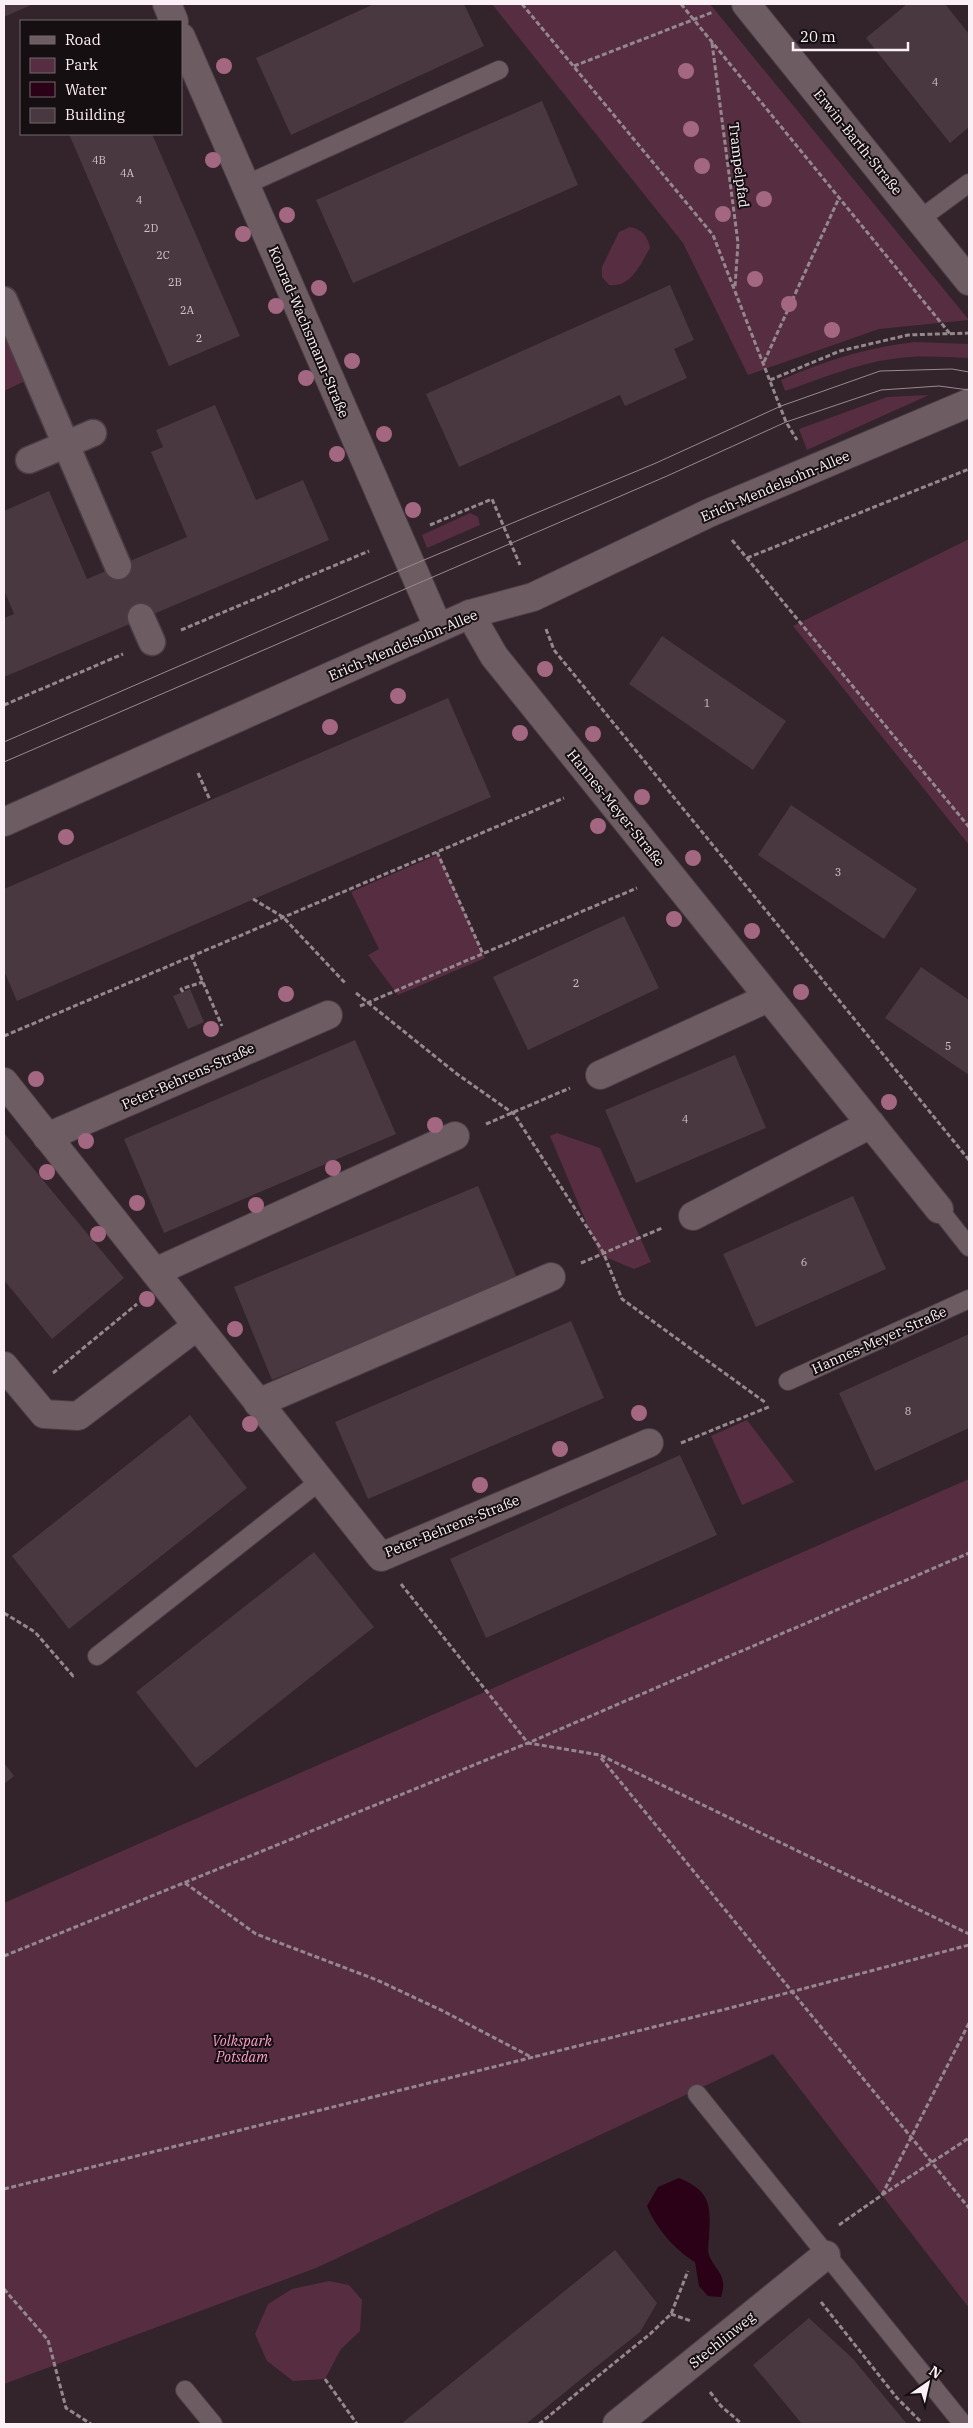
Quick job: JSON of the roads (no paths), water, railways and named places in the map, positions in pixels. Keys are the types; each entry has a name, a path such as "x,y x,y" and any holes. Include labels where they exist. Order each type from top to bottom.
{"street":[{"path":"167,4 174,20"},
{"name":"Erwin-Barth-Straße","path":"746,4 969,281"},
{"name":"Konrad-Wachsmann-Straße","path":"182,39 438,627"},
{"path":"4,300 118,566"},
{"name":"Erich-Mendelsohn-Allee","path":"4,822 438,627 470,614 534,597 709,513 969,403"},
{"path":"29,460 93,433"},
{"name":"Hannes-Meyer-Straße","path":"470,614 494,656 939,1209"},
{"path":"141,618 152,642"},
{"path":"600,1075 768,998"},
{"name":"Peter-Behrens-Straße","path":"47,1137 328,1015"},
{"name":"Peter-Behrens-Straße","path":"4,1082 381,1557 649,1443"},
{"path":"693,1216 871,1124"},
{"path":"159,1278 455,1136"},
{"path":"258,1402 551,1277"},
{"path":"4,1366 44,1414 78,1416 197,1326"},
{"name":"Stechlinweg","path":"617,2424 800,2276 821,2248"}],"lane":[{"path":"246,185 499,70"},
{"path":"920,219 969,183"},
{"name":"Hannes-Meyer-Straße","path":"939,1209 969,1247"},
{"name":"Hannes-Meyer-Straße","path":"788,1381 969,1299"},
{"path":"97,1656 320,1481"},
{"path":"697,2094 963,2424"},
{"path":"185,2390 213,2424"}],"water":[{"path":"679,2178 697,2188 703,2194 709,2207 708,2253 721,2274 723,2289 721,2297 708,2296 699,2286 695,2262 666,2237 655,2222 647,2206 658,2187"}],"tram line":[{"path":"4,742 412,565 656,463 781,406 880,371 952,369 969,372"},
{"path":"4,762 667,476 786,422 881,390 939,386 969,390"}],"park label":[{"name":"Volkspark Potsdam","path":"242,2050"}]}
